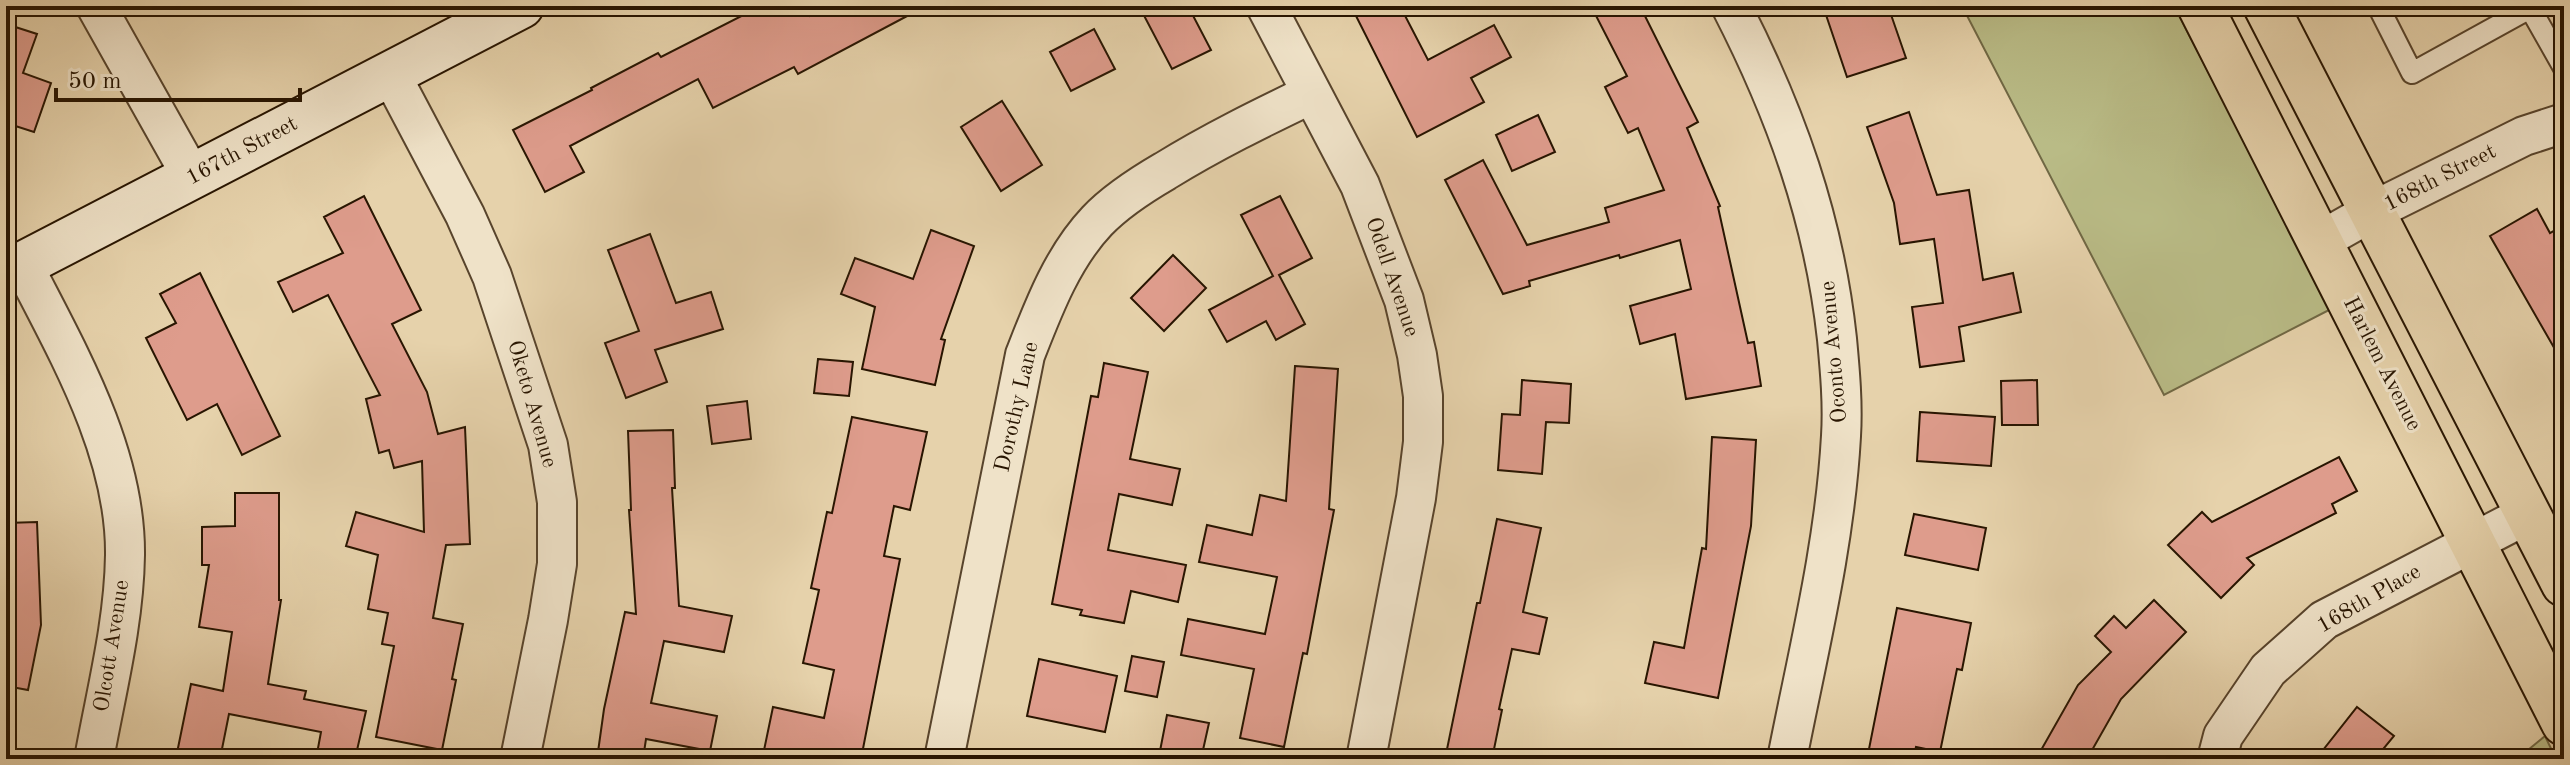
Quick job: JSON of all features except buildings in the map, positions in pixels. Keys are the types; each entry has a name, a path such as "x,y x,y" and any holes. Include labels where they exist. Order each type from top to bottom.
{"main road":[{"name":"Harlem Avenue","path":"2200,6 2564,723"},
{"path":"2266,6 2564,584"}],"street":[{"path":"96,6 192,177"},
{"name":"167th Street","path":"14,269 521,6"},
{"name":"Odell Avenue","path":"1266,6 1360,185 1404,300 1423,396 1423,442 1416,498 1366,759"},
{"name":"Oconto Avenue","path":"1731,6 1773,92 1793,143 1828,272 1840,374 1841,435 1831,529 1787,759"},
{"name":"Oketo Avenue","path":"390,73 465,215 492,276 548,445 557,502 557,564 520,759"},
{"name":"Dorothy Lane","path":"944,759 1025,355 1045,304 1069,259 1096,222 1135,189 1207,145 1311,94"},
{"name":"168th Street","path":"2320,241 2373,211 2524,136 2564,123"},
{"name":"Olcott Avenue","path":"14,269 83,384 104,437 119,496 125,552 122,610 94,759"},
{"name":"168th Place","path":"2217,759 2223,736 2268,670 2324,620 2528,514"}],"lane":[{"path":"2378,6 2412,73 2530,7 2564,68"}],"green space":[{"path":"1962,6 2174,6 2331,309 2164,395"},
{"path":"2545,736 2556,759 2517,759"}]}
